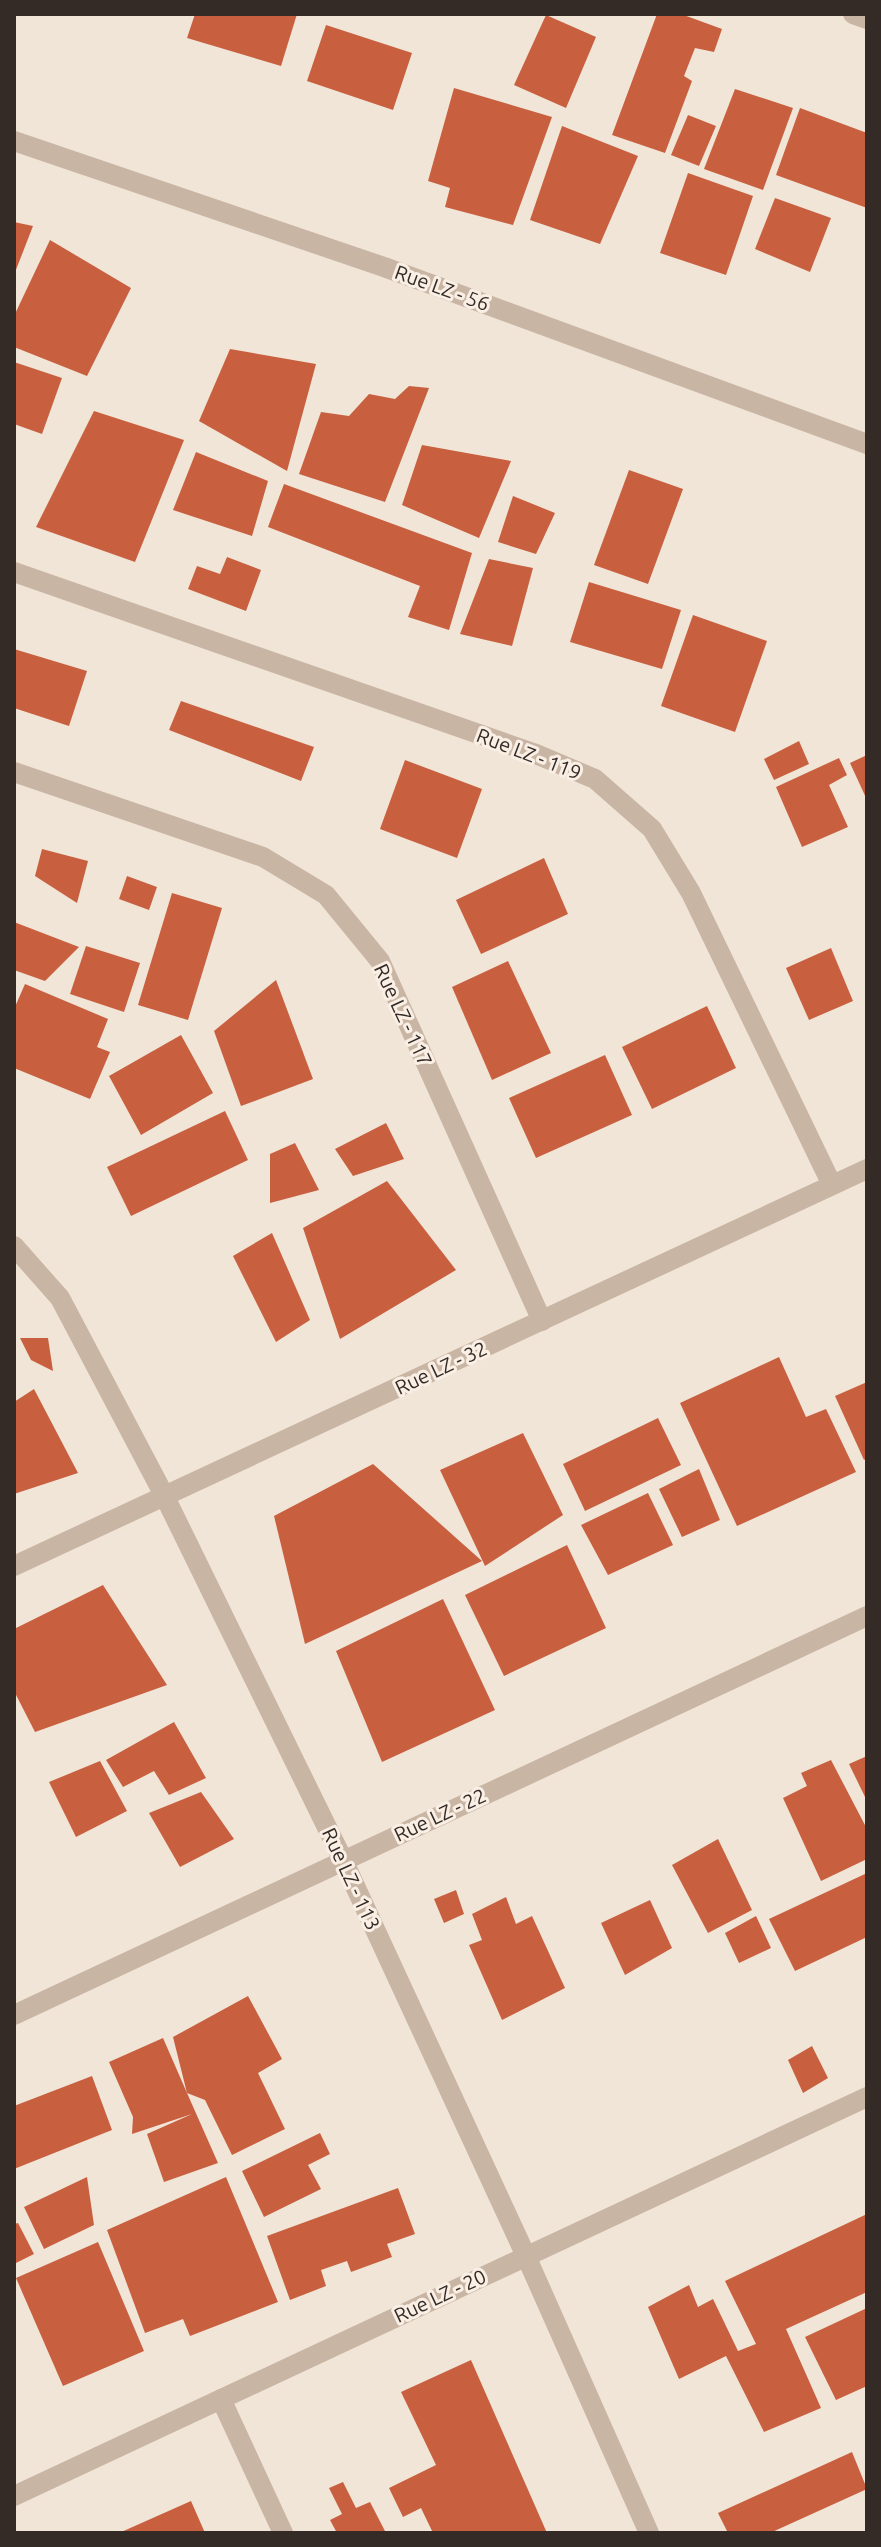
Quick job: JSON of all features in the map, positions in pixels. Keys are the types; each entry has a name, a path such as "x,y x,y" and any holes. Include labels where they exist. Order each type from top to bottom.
{"street":[{"path":"853,14 867,19"},
{"name":"Rue LZ - 56","path":"14,141 384,267 867,444"},
{"name":"Rue LZ - 119","path":"14,572 536,754 595,779 652,829 691,893 832,1185"},
{"name":"Rue LZ - 117","path":"14,772 263,857 326,895 380,961 542,1321"},
{"name":"Rue LZ - 32","path":"14,1566 867,1169"},
{"name":"Rue LZ - 113","path":"14,1246 60,1298 164,1495 343,1860 526,2256 649,2533"},
{"name":"Rue LZ - 22","path":"14,2015 867,1616"},
{"name":"Rue LZ - 20","path":"14,2496 867,2097"},
{"path":"221,2399 283,2533"}],"building":[{"path":"195,14 297,14 281,66 187,38"},
{"path":"657,14 681,14 722,29 714,52 695,48 684,76 692,81 665,153 612,135"},
{"path":"546,15 596,37 566,108 514,85"},
{"path":"326,25 412,53 393,110 307,81"},
{"path":"454,88 552,117 513,225 445,207 450,188 428,181"},
{"path":"735,89 793,108 763,190 704,169"},
{"path":"800,108 867,133 867,208 776,175"},
{"path":"688,115 716,126 699,166 671,155"},
{"path":"562,126 638,156 600,244 530,220"},
{"path":"688,173 753,196 726,275 660,253"},
{"path":"775,198 831,218 810,272 755,249"},
{"path":"14,222 33,226 14,275"},
{"path":"50,240 131,288 87,376 14,347 14,316"},
{"path":"230,349 316,364 287,471 199,421"},
{"path":"14,362 62,378 42,434 14,424"},
{"path":"409,386 429,388 385,502 299,474 321,412 349,416 369,394 395,399"},
{"path":"94,411 184,440 135,562 36,527"},
{"path":"422,445 511,461 479,538 402,505"},
{"path":"196,452 268,481 252,536 173,510"},
{"path":"629,470 683,489 648,584 594,565"},
{"path":"284,484 472,553 449,630 408,617 420,586 268,527"},
{"path":"513,496 555,513 536,554 498,542"},
{"path":"227,557 261,570 246,611 188,589 197,566 220,574"},
{"path":"489,559 533,568 512,646 460,634"},
{"path":"589,582 681,610 662,669 570,642"},
{"path":"693,615 767,641 735,732 661,706"},
{"path":"14,649 87,671 69,726 14,708"},
{"path":"181,701 314,747 301,781 169,730"},
{"path":"799,741 809,764 774,780 764,759"},
{"path":"867,755 867,800 850,763"},
{"path":"839,758 847,775 829,785 848,827 802,847 776,787"},
{"path":"405,760 482,789 457,858 380,829"},
{"path":"42,849 88,861 77,903 35,876"},
{"path":"544,858 568,914 481,954 456,900"},
{"path":"127,876 157,887 149,910 119,899"},
{"path":"172,893 222,908 188,1020 138,1005"},
{"path":"14,922 79,947 45,981 14,970"},
{"path":"86,946 140,963 124,1012 70,994"},
{"path":"831,948 853,1001 809,1020 786,968"},
{"path":"508,961 551,1053 492,1080 452,987"},
{"path":"276,980 313,1079 241,1106 214,1031"},
{"path":"25,984 108,1019 97,1047 110,1052 90,1099 14,1068 14,1009"},
{"path":"707,1006 736,1068 652,1109 622,1047"},
{"path":"181,1035 213,1093 141,1135 109,1076"},
{"path":"605,1055 632,1115 536,1158 509,1098"},
{"path":"225,1111 248,1160 131,1216 107,1167"},
{"path":"386,1123 404,1159 353,1176 335,1149"},
{"path":"295,1143 319,1190 270,1203 270,1154"},
{"path":"387,1181 456,1270 340,1339 303,1228"},
{"path":"272,1233 310,1320 276,1342 233,1256"},
{"path":"20,1338 48,1338 53,1371 31,1360"},
{"path":"779,1357 806,1417 826,1409 856,1472 737,1526 680,1403"},
{"path":"867,1382 867,1458 864,1460 835,1396"},
{"path":"34,1389 78,1473 14,1494 14,1402"},
{"path":"658,1418 681,1465 585,1511 563,1464"},
{"path":"523,1433 563,1515 485,1566 440,1470"},
{"path":"373,1464 482,1561 305,1644 274,1516"},
{"path":"699,1469 720,1520 682,1537 659,1489"},
{"path":"648,1493 673,1545 608,1575 581,1525"},
{"path":"567,1545 606,1628 504,1676 465,1595"},
{"path":"103,1585 167,1685 35,1732 14,1691 14,1629"},
{"path":"443,1599 495,1710 382,1762 336,1651"},
{"path":"174,1722 206,1778 169,1795 154,1771 123,1787 106,1760"},
{"path":"867,1756 867,1801 849,1764"},
{"path":"831,1760 867,1829 867,1859 821,1881 783,1798 807,1786 801,1773"},
{"path":"100,1761 127,1811 76,1837 49,1782"},
{"path":"201,1792 234,1839 180,1867 149,1813"},
{"path":"718,1839 752,1910 708,1933 672,1865"},
{"path":"867,1873 867,1937 795,1971 769,1919"},
{"path":"456,1890 464,1914 444,1923 434,1899"},
{"path":"506,1897 516,1924 532,1916 565,1988 502,2020 469,1945 482,1940 472,1914"},
{"path":"650,1900 672,1948 625,1975 601,1923"},
{"path":"756,1916 771,1948 739,1963 725,1933"},
{"path":"248,1996 282,2059 258,2073 285,2129 232,2155 205,2100 187,2093 173,2037"},
{"path":"163,2038 218,2163 164,2182 147,2134 192,2114 132,2134 133,2117 109,2062"},
{"path":"812,2046 828,2078 803,2093 788,2060"},
{"path":"92,2076 112,2130 14,2169 14,2106"},
{"path":"320,2133 330,2154 308,2165 321,2189 264,2217 242,2171"},
{"path":"87,2177 94,2225 44,2249 24,2207"},
{"path":"226,2177 278,2302 190,2336 183,2319 145,2333 107,2230"},
{"path":"398,2188 415,2234 387,2244 392,2257 351,2272 347,2261 321,2270 326,2286 290,2300 267,2236"},
{"path":"867,2214 867,2292 786,2329 821,2408 764,2432 726,2356 679,2379 648,2307 689,2285 698,2307 713,2299 738,2351 756,2344 725,2281"},
{"path":"18,2223 34,2254 14,2264 14,2224"},
{"path":"98,2242 144,2351 63,2386 16,2278"},
{"path":"867,2308 867,2386 836,2400 805,2337"},
{"path":"471,2360 547,2533 433,2533 421,2508 403,2517 389,2488 436,2465 401,2392"},
{"path":"852,2452 867,2489 770,2533 728,2533 718,2513"},
{"path":"343,2482 356,2508 370,2502 386,2533 337,2533 330,2520 342,2514 329,2488"},
{"path":"191,2501 205,2533 119,2533"}]}
